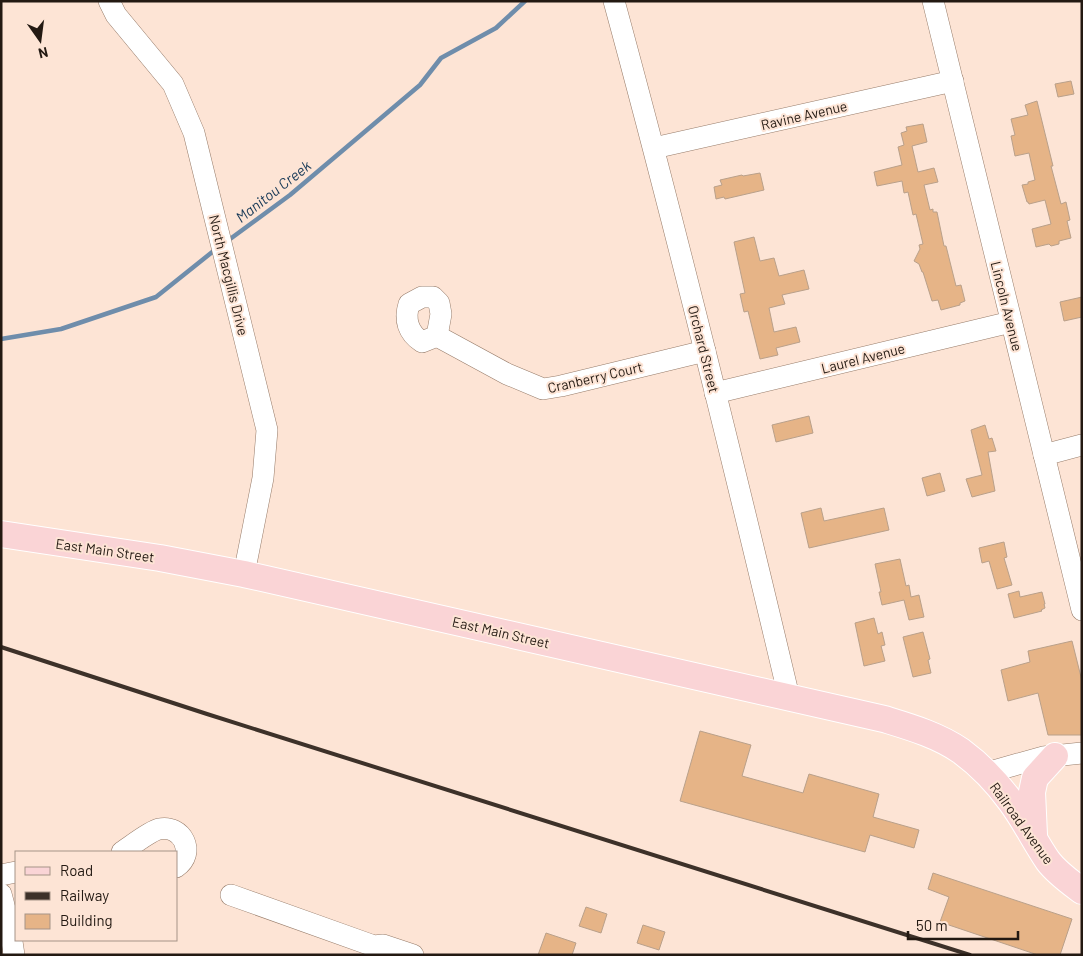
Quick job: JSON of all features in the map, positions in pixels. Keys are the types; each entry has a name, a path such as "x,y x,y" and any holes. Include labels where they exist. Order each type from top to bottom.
{"main road":[{"name":"East Main Street","path":"1,534 160,558 244,574 884,719 937,738 960,751 986,773"},
{"path":"1034,838 1032,792 1035,778 1054,756"},
{"name":"Railroad Avenue","path":"986,773 1011,802 1049,862 1063,877 1082,891"}],"street":[{"name":"North Macgillis Drive","path":"109,1 116,15 173,84 194,133 266,430 263,478 244,574"},
{"name":"Orchard Street","path":"614,1 654,148 789,697"},
{"name":"Lincoln Avenue","path":"934,1 1082,610"},
{"name":"Ravine Avenue","path":"654,148 953,81"},
{"name":"Laurel Avenue","path":"715,393 1011,322"},
{"name":"Cranberry Court","path":"437,336 508,374 542,389 705,351"},
{"path":"1044,455 1082,445"},
{"path":"986,773 1043,757 1082,754"},
{"path":"124,851 156,830 166,828 181,836 185,841 186,854 184,860 178,864"},
{"path":"1,875 15,872"},
{"path":"1,894 10,928 14,955"},
{"path":"231,895 374,946"},
{"path":"353,955 360,950 383,945 412,955"}],"building":[{"path":"1071,81 1074,94 1058,97 1055,84"},
{"path":"1037,101 1061,204 1066,202 1070,220 1067,221 1071,238 1059,241 1059,244 1036,247 1032,229 1051,224 1045,200 1029,204 1027,202 1022,185 1035,180 1029,153 1015,156 1011,136 1015,135 1011,119 1028,115 1025,105"},
{"path":"923,124 927,142 912,146 918,172 934,168 938,182 924,185 930,210 933,209 933,212 937,212 944,246 946,246 956,286 961,285 965,301 960,303 960,305 941,310 938,300 932,301 923,272 919,264 914,261 920,249 919,245 923,244 916,214 913,215 908,192 904,193 902,181 877,186 874,172 902,165 898,147 904,145 901,133 907,131 906,127"},
{"path":"760,173 764,190 725,199 724,197 716,199 714,187 722,185 720,180"},
{"path":"754,237 760,261 774,258 779,276 804,270 809,289 782,295 785,304 769,308 774,332 796,327 800,342 776,348 778,355 760,359 748,311 744,312 740,294 745,293 734,242"},
{"path":"1082,297 1082,317 1064,321 1060,302"},
{"path":"809,416 813,433 776,442 772,425"},
{"path":"985,425 989,439 992,438 996,451 988,452 995,491 972,497 966,479 982,475 971,430"},
{"path":"940,473 945,491 927,496 922,478"},
{"path":"821,508 824,521 884,508 889,530 809,548 801,513"},
{"path":"1004,542 1007,557 1004,558 1012,585 997,589 989,561 982,563 979,548"},
{"path":"900,559 906,586 909,585 911,597 919,595 924,617 909,620 904,600 882,605 875,564"},
{"path":"1019,591 1020,597 1042,592 1045,608 1042,611 1014,618 1008,594"},
{"path":"874,618 878,634 882,632 885,645 881,646 885,661 864,666 855,623"},
{"path":"923,632 930,659 928,660 931,673 913,677 903,637"},
{"path":"1072,641 1082,681 1082,735 1048,735 1038,693 1008,701 1001,670 1030,662 1028,651"},
{"path":"700,731 751,745 742,776 803,793 809,774 879,794 873,817 919,830 914,848 870,835 865,852 680,801"},
{"path":"933,873 1072,919 1060,955 1038,955 940,922 949,897 928,889"},
{"path":"586,907 607,914 601,933 579,926"},
{"path":"643,925 665,932 659,950 637,943"},
{"path":"546,933 576,943 572,955 538,955"}],"waterway":[{"name":"Manitou Creek","path":"226,242 290,195 420,85 441,58 496,28 525,1"},
{"name":"Manitou Creek","path":"1,339 61,329 156,297 216,249"}],"railway":[{"path":"1,647 970,955"}]}
